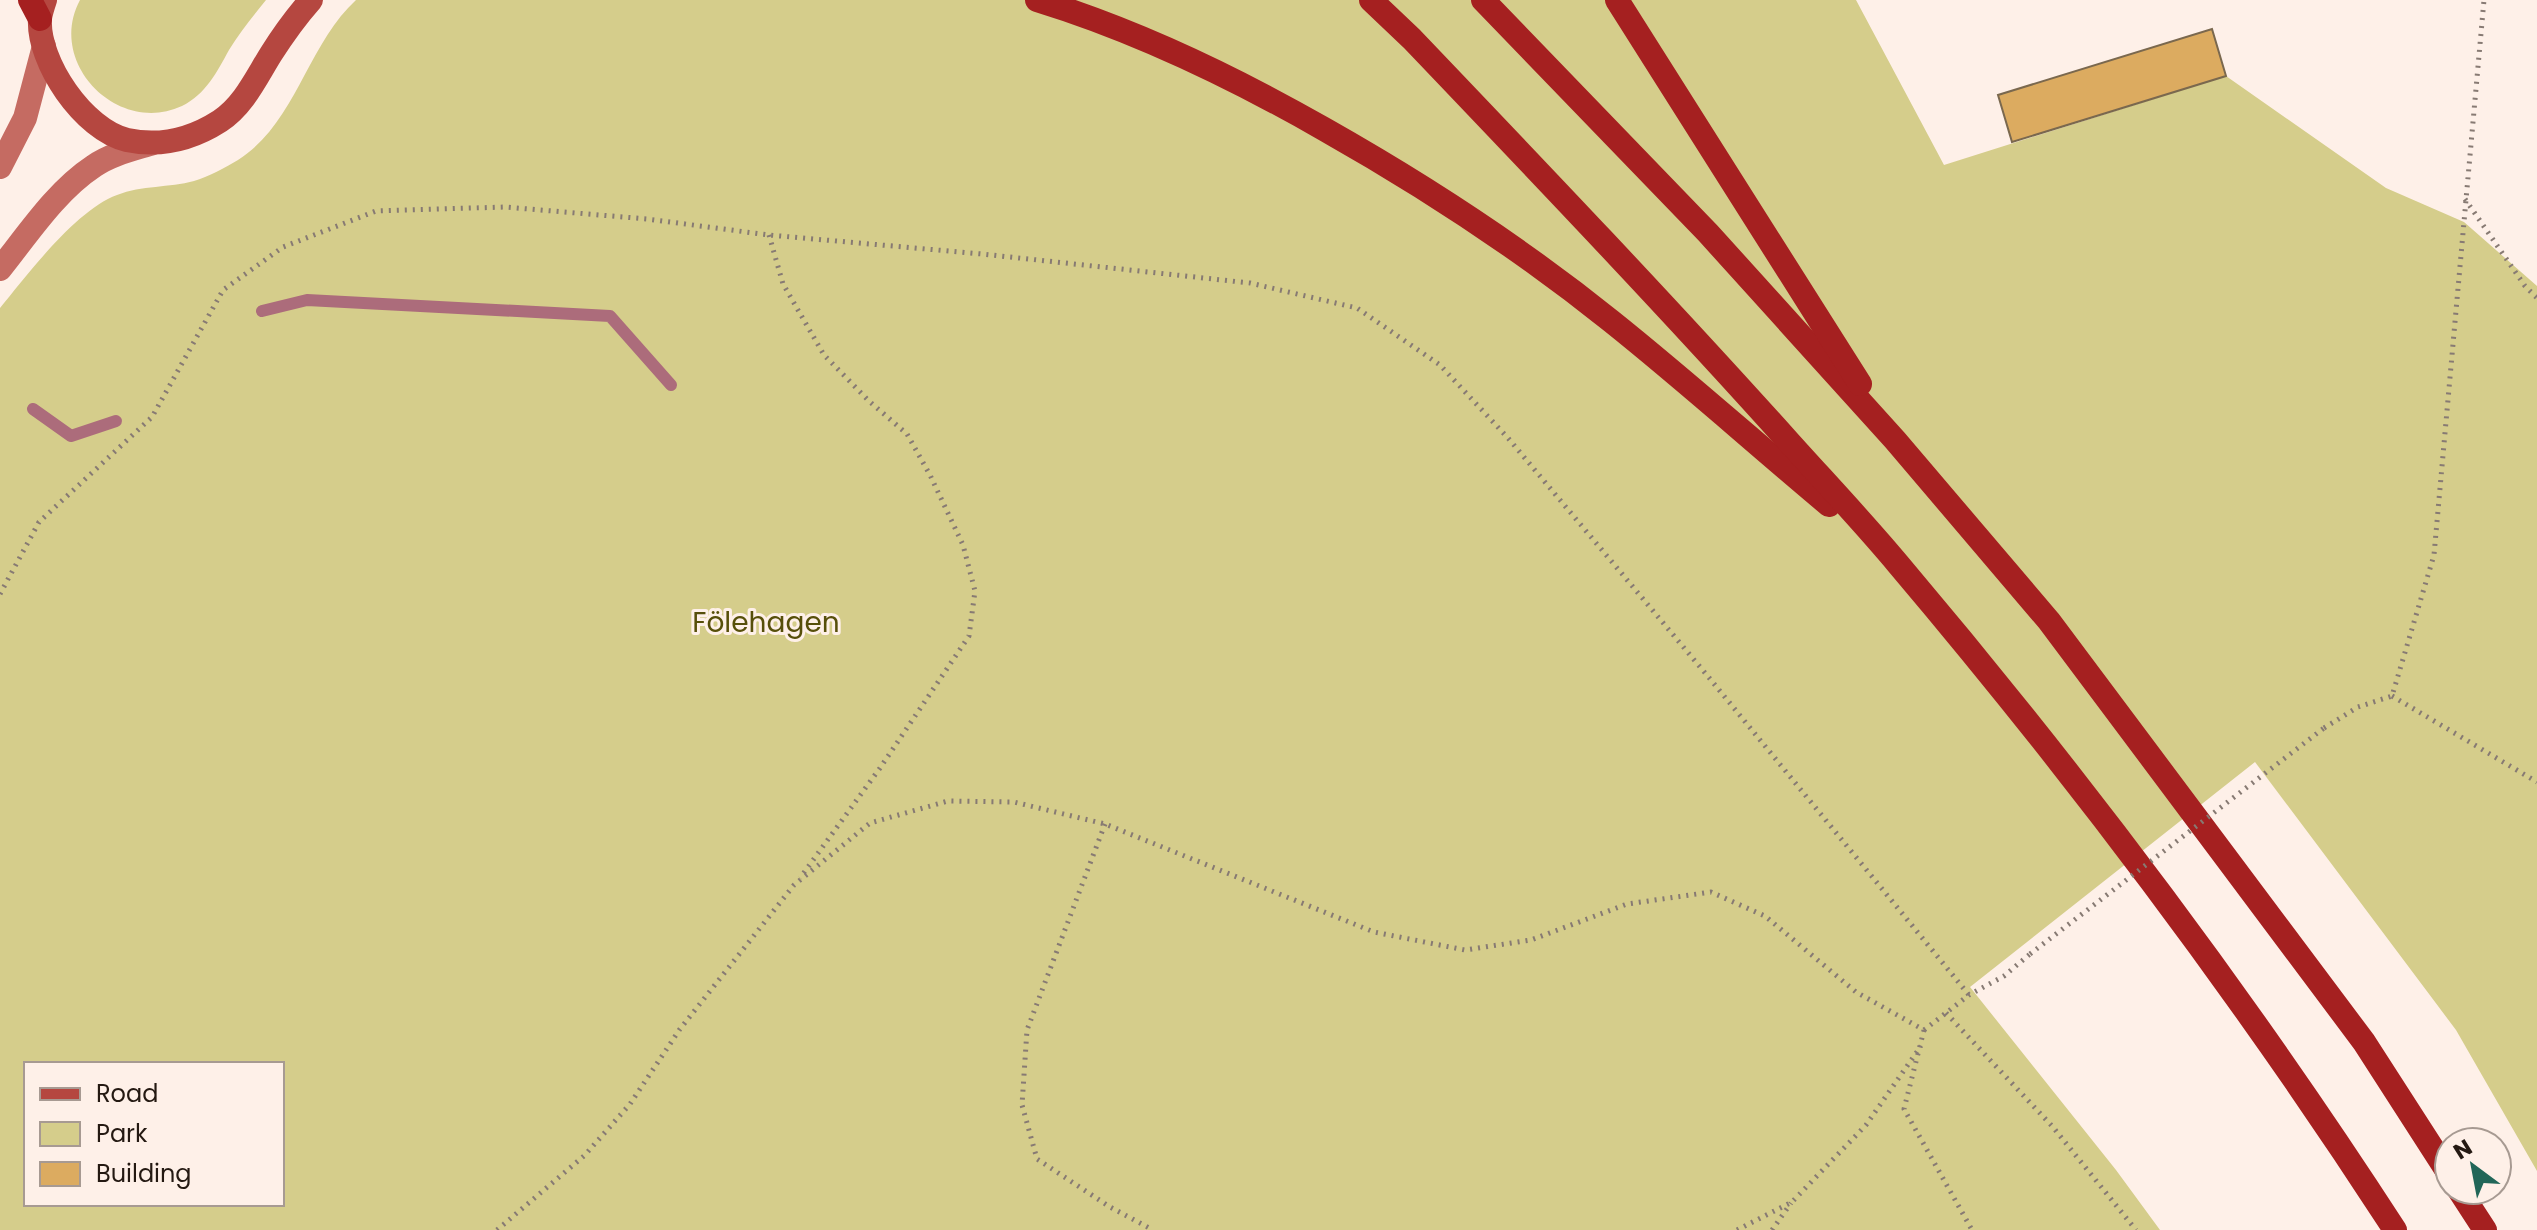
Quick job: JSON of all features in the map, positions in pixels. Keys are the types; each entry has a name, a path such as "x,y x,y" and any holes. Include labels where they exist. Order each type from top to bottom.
{"highway":[{"path":"1037,0 1131,34 1214,69 1428,188 1612,321 1896,561"},
{"path":"1371,0 1653,290 1896,561 2101,817 2251,1017 2342,1147 2395,1230"},
{"path":"1483,0 1708,233 1895,440 2049,621 2364,1042 2433,1149"},
{"path":"1617,0 1895,440"},
{"path":"2469,1206 2485,1230"}],"main road":[{"path":"0,269 34,225 76,180 96,164 153,143 186,139 222,120 249,92 290,26 311,0"},
{"path":"38,6 44,46 58,78 77,108 124,139 153,143"},
{"path":"0,167 25,118 44,46"}],"path":[{"path":"2392,696 2434,555 2484,0"},
{"path":"2465,198 2525,286 2537,298"},
{"path":"0,594 39,522 152,417 223,290 283,247 376,211 505,207 647,219 769,235 1250,283 1357,308 1440,365 1508,438 1969,995"},
{"path":"497,1230 585,1155 630,1104 680,1029 794,885 880,768 969,636 975,591 963,545 923,462 907,434 824,355 783,284 769,235"},
{"path":"1972,1230 1904,1109 1924,1030 1969,995 2004,976 2324,728 2358,707 2392,696 2537,782"},
{"path":"794,885 870,823 948,801 1014,802 1105,824 1374,932 1465,950 1531,940 1627,904 1711,892 1765,916 1856,992 1924,1030"},
{"path":"1105,824 1027,1030 1022,1105 1037,1159 1110,1207 1153,1230"},
{"path":"1946,1013 2052,1126 2136,1230"},
{"path":"1772,1230 1792,1202 1866,1125 1921,1046"},
{"path":"1737,1230 1792,1202"}],"green space":[{"path":"80,0 266,0 204,89 182,106 158,113 134,111 113,102 94,88 80,69 73,47 72,24"},
{"name":"Fölehagen","path":"356,0 1856,0 1944,165 2226,76 2386,188 2464,222 2537,286 2537,1171 2456,1030 2255,762 1970,987 2160,1230 0,1230 0,308 54,244 85,214 126,192 185,183 217,172 258,144 288,105 325,39"}],"building":[{"path":"2212,29 2226,76 2012,142 1998,95"}],"waterway":[{"path":"262,311 307,300 610,316 671,385"},
{"path":"33,409 71,436 116,421"}]}
